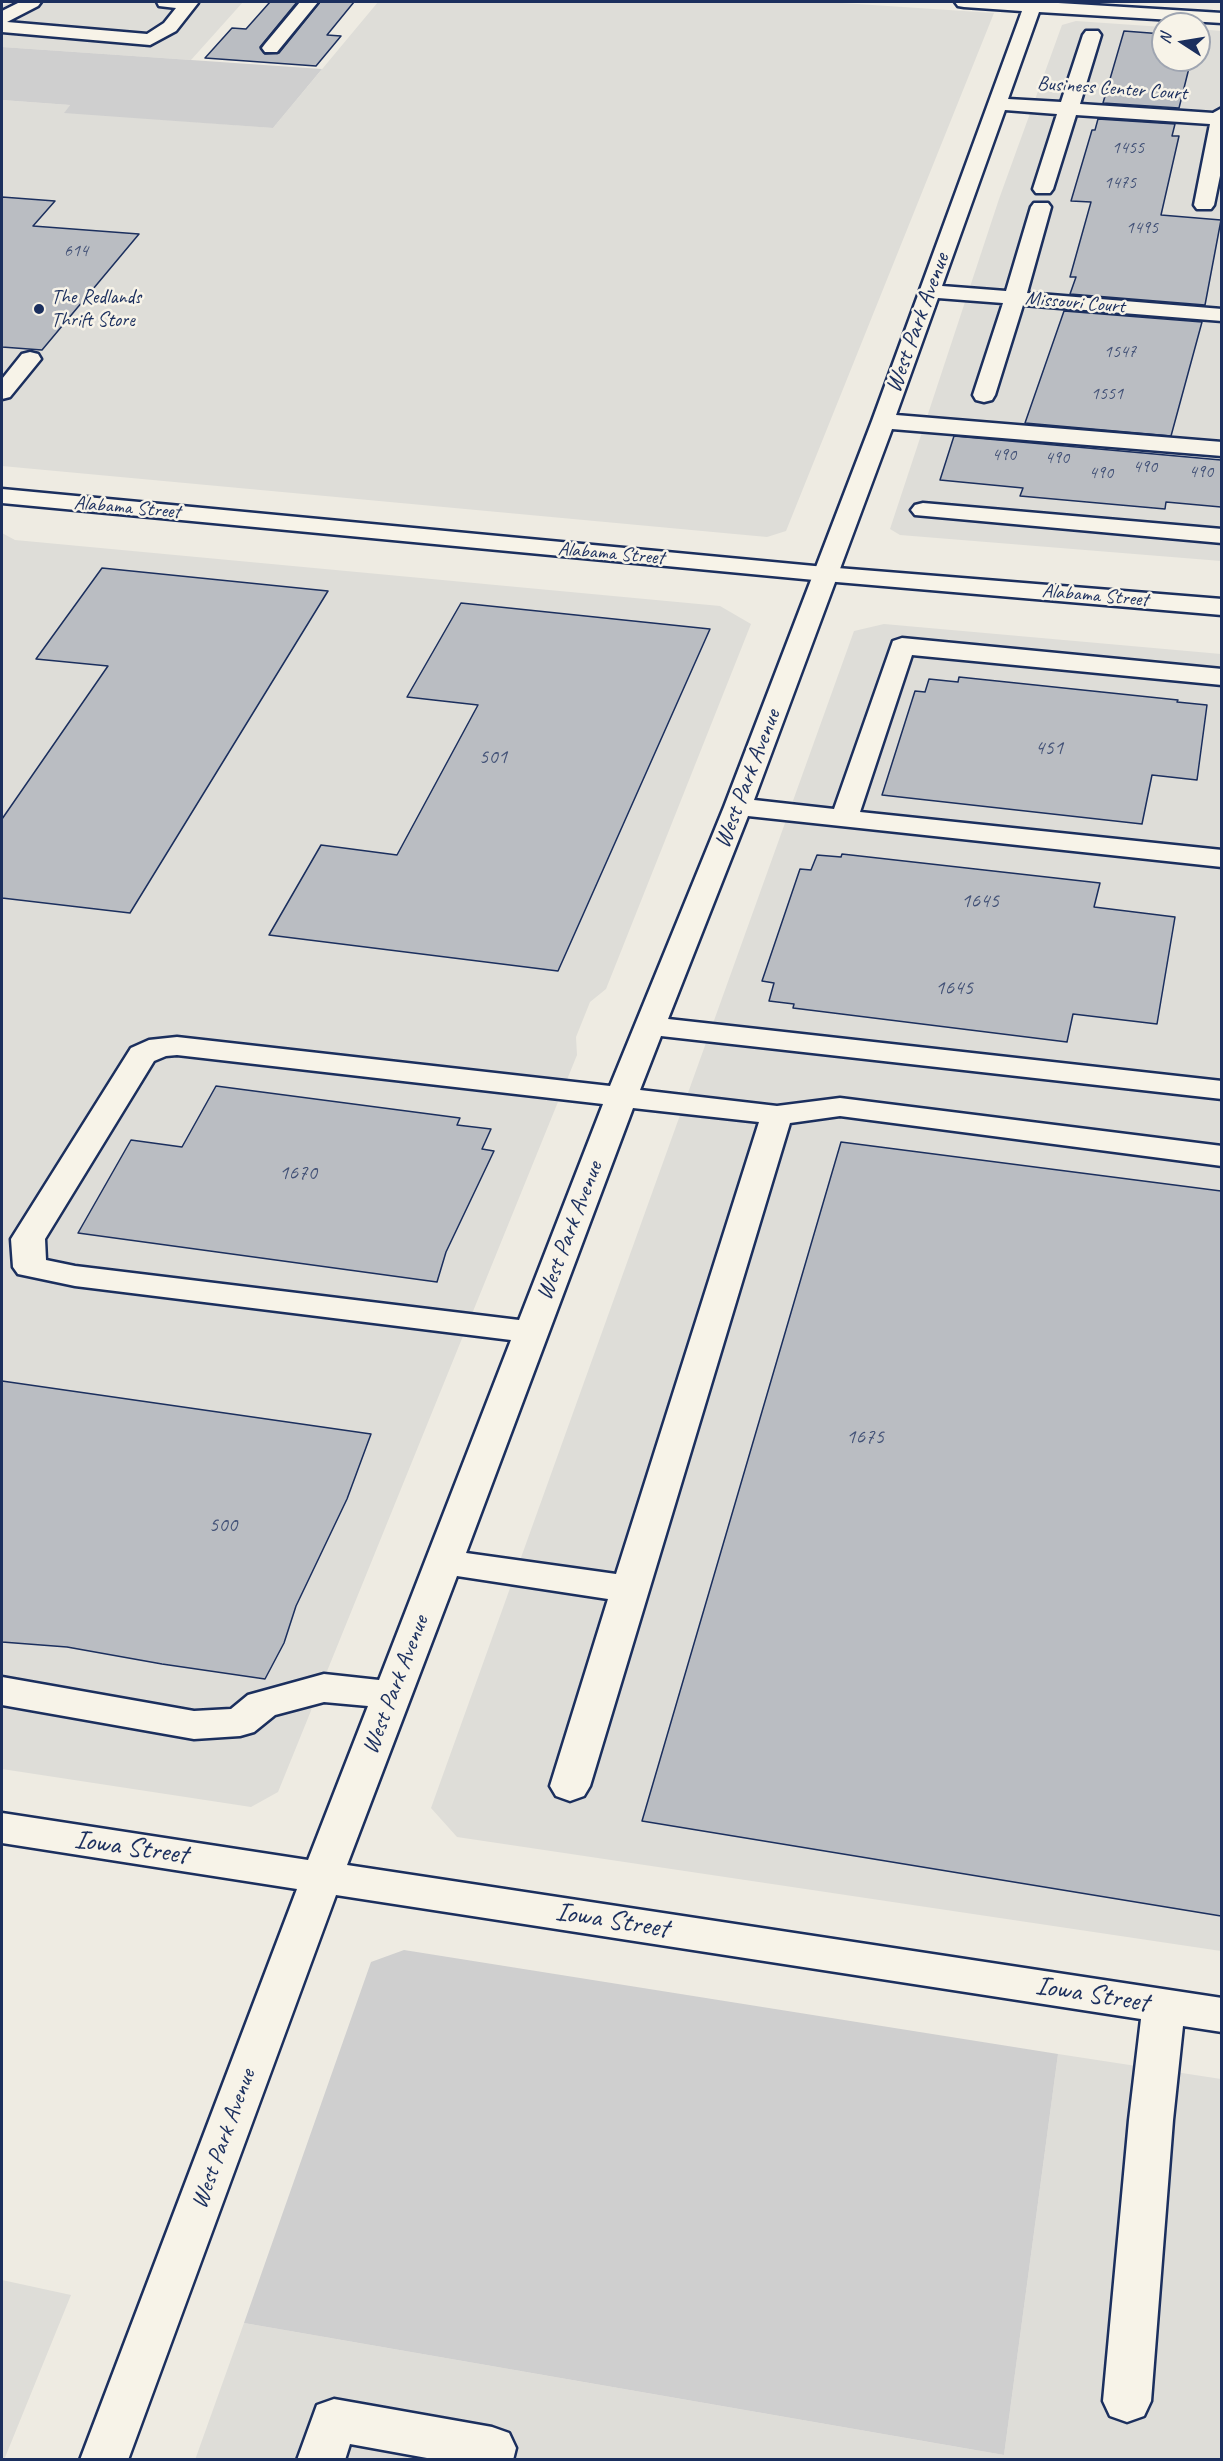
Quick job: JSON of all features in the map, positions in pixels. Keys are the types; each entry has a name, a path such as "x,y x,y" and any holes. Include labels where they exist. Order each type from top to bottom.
{"street":[{"path":"2,18 32,2"},
{"path":"2,27 150,40 170,27 189,3 165,2"},
{"path":"271,48 309,2"},
{"path":"964,2 1033,4 1221,18"},
{"name":"West Park Avenue","path":"104,2460 322,1876 621,1097 738,807 883,421 999,104 1033,4"},
{"path":"984,395 1015,298 1042,198 1092,35"},
{"name":"Business Center Court","path":"999,104 1221,117"},
{"path":"1204,205 1221,117"},
{"name":"Missouri Court","path":"929,291 1221,315"},
{"path":"2,357 30,359 2,392"},
{"path":"883,421 1221,449"},
{"name":"Alabama Street","path":"2,496 825,574 1221,607"},
{"path":"923,510 1221,536"},
{"path":"844,819 902,646 1221,677"},
{"path":"738,807 1221,860"},
{"path":"649,1026 1221,1088"},
{"path":"531,1332 75,1276 30,1267 28,1239 142,1055 160,1047 177,1046 777,1115 840,1107 1221,1156"},
{"path":"570,1786 777,1115"},
{"path":"444,1562 630,1589"},
{"path":"2,1691 194,1725 240,1722 262,1705 324,1688 392,1695"},
{"name":"Iowa Street","path":"2,1828 1221,2015"},
{"path":"1127,2401 1151,2120 1164,2006"},
{"path":"321,2460 334,2420 492,2448 489,2460"}],"shaded area":[{"path":"11,2 243,2 191,60 2,47 2,6"},
{"path":"378,2 827,2 994,13 786,531 767,537 2,466 2,100 70,105 65,112 273,128"},
{"path":"1076,21 1151,26 1151,72 1211,72 1211,30 1221,31 1221,561 900,535 890,529 999,199 1062,25"},
{"path":"2,47 322,69 273,128 64,113 70,105 2,100"},
{"path":"2,533 15,540 720,606 751,624 606,989 590,1002 576,1037 577,1055 278,1792 251,1807 2,1769"},
{"path":"884,624 1221,654 1221,1951 457,1837 431,1808 854,631"},
{"path":"404,1950 1058,2054 1004,2455 244,2323 371,1962"},
{"path":"1058,2054 1221,2079 1221,2459 195,2460 244,2323 1004,2455"},
{"path":"2,2280 71,2295 4,2460 2,2459"}],"building":[{"path":"270,2 297,2 260,47 265,54 279,53 320,2 354,2 327,35 341,36 316,66 205,58 232,28 246,29"},
{"path":"1124,31 1151,33 1151,72 1188,72 1179,108 1103,103"},
{"path":"1098,119 1175,124 1172,136 1179,136 1161,215 1221,220 1205,305 1070,294 1076,277 1070,277 1091,202 1071,201 1092,130 1095,130"},
{"name":"The Redlands Thrift Store","path":"2,197 55,201 33,226 139,234 42,350 2,347"},
{"path":"1064,311 1202,322 1171,436 1025,423"},
{"path":"954,436 1221,460 1221,507 1166,502 1165,509 1020,496 1023,488 940,480"},
{"path":"102,568 328,591 130,913 2,898 2,819 108,666 36,659"},
{"path":"461,603 710,629 558,971 269,935 321,845 397,855 478,705 407,697"},
{"path":"959,677 1207,705 1197,780 1152,775 1142,824 882,795 915,691 925,692 929,679 958,682"},
{"path":"842,854 1100,883 1094,907 1175,917 1157,1024 1073,1014 1067,1042 793,1008 794,1004 769,1001 774,983 762,981 800,869 811,870 817,855 841,857"},
{"path":"216,1086 460,1118 457,1125 491,1129 482,1149 494,1151 446,1252 437,1282 78,1233 131,1140 182,1147"},
{"path":"841,1142 1221,1191 1221,1916 642,1821"},
{"path":"2,1381 371,1434 347,1499 296,1606 284,1643 265,1679 67,1647 2,1642"}],"place":[{"name":"The Redlands Thrift Store","path":"39,309"}]}
